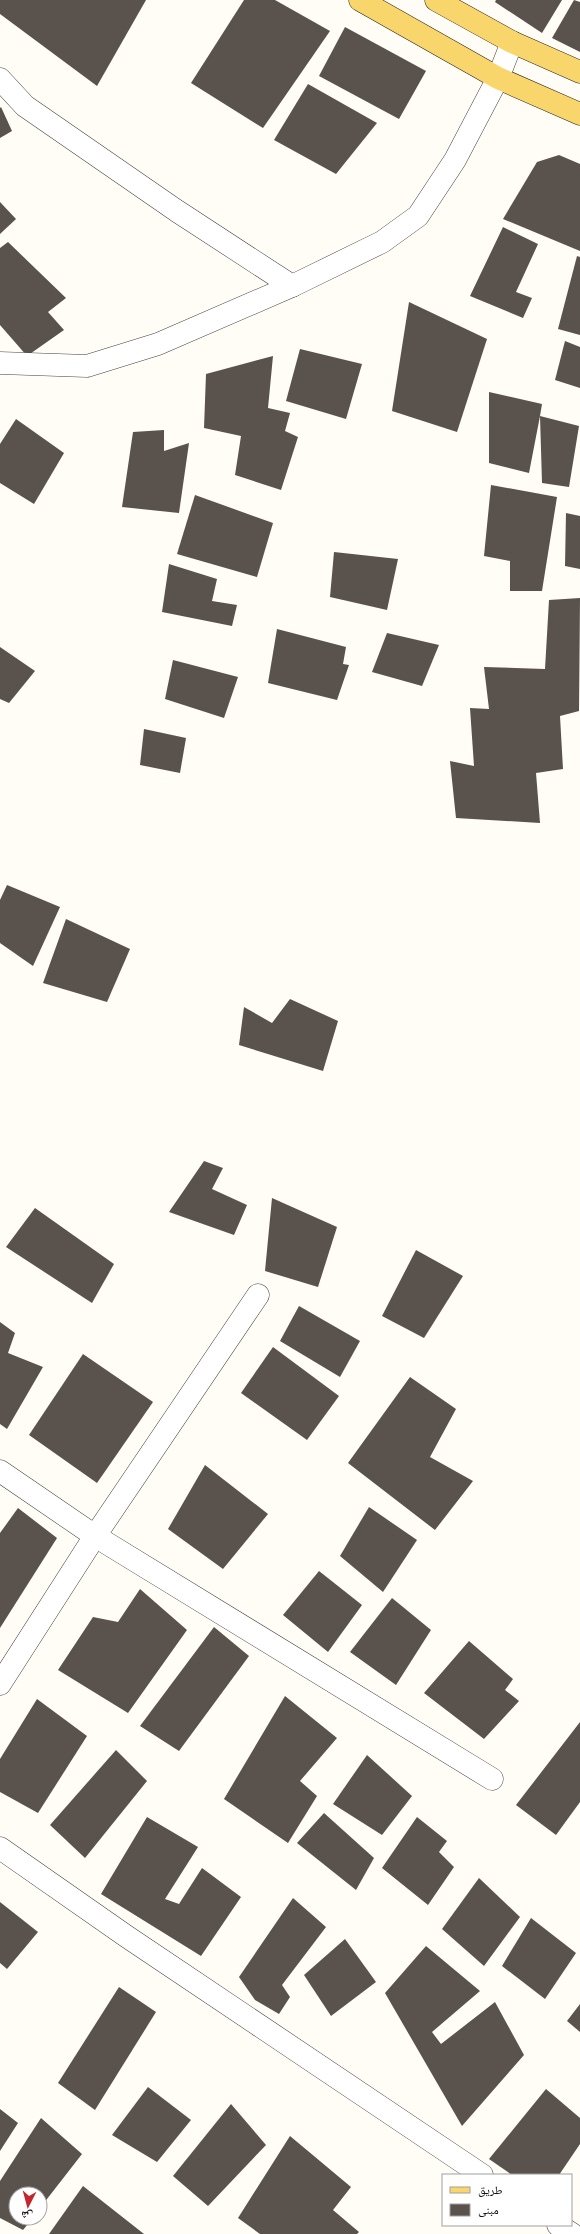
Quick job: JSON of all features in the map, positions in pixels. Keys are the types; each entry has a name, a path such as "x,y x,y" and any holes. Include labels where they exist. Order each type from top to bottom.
{"main road":[{"path":"360,0 498,78 580,114"},
{"path":"436,0 512,42 580,72"}],"street":[{"path":"0,364 87,366 158,344 292,286 382,242 418,216 455,160 498,78 512,42"},
{"path":"0,79 26,106 177,211 292,286"},
{"path":"0,1684 95,1536 258,1295"},
{"path":"0,1471 95,1536 492,1779"},
{"path":"0,1848 126,1936 481,2174"},
{"path":"560,2226 572,2234"}],"building":[{"path":"0,0 146,0 97,86 0,14"},
{"path":"244,0 275,0 330,31 263,128 191,83"},
{"path":"496,0 562,0 542,33 495,2"},
{"path":"574,0 580,2 580,52 552,38"},
{"path":"345,27 426,71 399,119 319,76"},
{"path":"308,84 377,123 336,174 274,140"},
{"path":"1,107 12,131 0,138 0,108"},
{"path":"559,155 580,164 580,251 503,219 537,162"},
{"path":"0,202 16,219 0,234"},
{"path":"503,227 538,244 516,292 532,298 523,318 470,296"},
{"path":"8,242 66,298 48,312 64,330 27,356 0,325 0,248"},
{"path":"577,256 580,257 580,335 558,329"},
{"path":"409,302 487,339 457,432 392,411"},
{"path":"565,341 580,347 580,388 555,380"},
{"path":"300,349 362,364 346,419 286,401"},
{"path":"273,356 268,408 290,413 285,431 298,437 281,490 235,475 241,436 204,428 206,374"},
{"path":"489,392 542,404 529,473 489,463"},
{"path":"540,416 579,426 569,487 542,483"},
{"path":"16,419 64,453 34,504 0,483 0,444"},
{"path":"164,430 164,451 189,443 179,513 122,507 133,432"},
{"path":"491,485 557,497 542,591 510,591 510,561 484,556"},
{"path":"195,495 273,523 257,577 177,554"},
{"path":"566,513 580,516 580,569 565,566"},
{"path":"334,552 398,559 387,610 330,597"},
{"path":"169,564 217,579 212,601 237,605 232,626 162,612"},
{"path":"580,598 579,711 560,716 563,769 536,773 540,823 456,818 450,761 474,766 470,708 489,709 484,667 545,669 549,600"},
{"path":"277,629 346,647 343,664 349,665 337,700 268,683"},
{"path":"387,633 439,645 422,686 372,672"},
{"path":"0,647 35,671 9,703 0,699"},
{"path":"173,660 238,677 224,718 165,699"},
{"path":"144,729 186,738 180,773 140,765"},
{"path":"7,885 60,907 33,966 0,943 0,900"},
{"path":"66,919 130,949 107,1002 43,983"},
{"path":"290,999 338,1021 323,1071 239,1045 244,1007 272,1023"},
{"path":"204,1161 223,1168 212,1189 247,1205 234,1235 169,1212"},
{"path":"272,1198 337,1227 318,1287 265,1271"},
{"path":"35,1208 114,1264 92,1303 6,1247"},
{"path":"416,1250 463,1276 424,1338 382,1316"},
{"path":"299,1306 360,1341 340,1377 280,1341"},
{"path":"0,1322 15,1333 8,1353 43,1367 7,1429 0,1424"},
{"path":"273,1347 339,1396 307,1440 241,1393"},
{"path":"83,1354 153,1402 97,1483 29,1435"},
{"path":"410,1377 456,1409 430,1457 473,1481 435,1530 348,1463"},
{"path":"205,1465 268,1514 223,1569 168,1529"},
{"path":"369,1507 417,1540 383,1592 340,1556"},
{"path":"18,1508 57,1538 0,1628 0,1533"},
{"path":"319,1571 362,1605 328,1652 283,1615"},
{"path":"140,1589 187,1630 128,1713 58,1670 93,1617 118,1622"},
{"path":"392,1598 431,1630 396,1685 350,1652"},
{"path":"214,1627 249,1656 179,1751 140,1726"},
{"path":"469,1641 513,1679 505,1690 519,1701 484,1739 424,1693"},
{"path":"285,1696 337,1738 300,1781 317,1796 288,1843 224,1799"},
{"path":"37,1699 87,1736 38,1813 0,1792 0,1759"},
{"path":"580,1722 580,1802 556,1835 516,1805"},
{"path":"116,1750 147,1781 85,1858 50,1825"},
{"path":"367,1755 412,1796 382,1835 333,1804"},
{"path":"324,1813 374,1858 356,1890 297,1843"},
{"path":"147,1817 198,1847 165,1899 179,1904 202,1868 241,1897 201,1956 101,1894"},
{"path":"417,1817 447,1841 439,1852 454,1867 428,1905 382,1868"},
{"path":"479,1878 520,1917 484,1966 442,1929"},
{"path":"293,1898 326,1927 282,1985 290,1997 279,2014 255,2000 239,1977"},
{"path":"0,1902 38,1932 7,1969 0,1963"},
{"path":"531,1918 576,1953 545,1999 502,1966"},
{"path":"345,1939 376,1982 331,2016 304,1975"},
{"path":"426,1946 480,1991 432,2032 441,2044 495,2002 524,2055 462,2126 385,1993"},
{"path":"119,1987 156,2012 95,2110 58,2083"},
{"path":"580,2004 580,2032 567,2021"},
{"path":"148,2087 191,2120 157,2162 112,2135"},
{"path":"546,2089 580,2118 580,2144 560,2174 511,2174 489,2159"},
{"path":"231,2104 266,2145 208,2206 173,2176"},
{"path":"0,2109 18,2123 0,2151"},
{"path":"41,2118 82,2154 48,2198 48,2186 8,2186 8,2222 0,2218 0,2181"},
{"path":"290,2136 351,2187 333,2210 359,2232 357,2234 260,2234 238,2218"},
{"path":"83,2186 144,2234 49,2234"},
{"path":"15,2226 26,2226 23,2230"}]}
